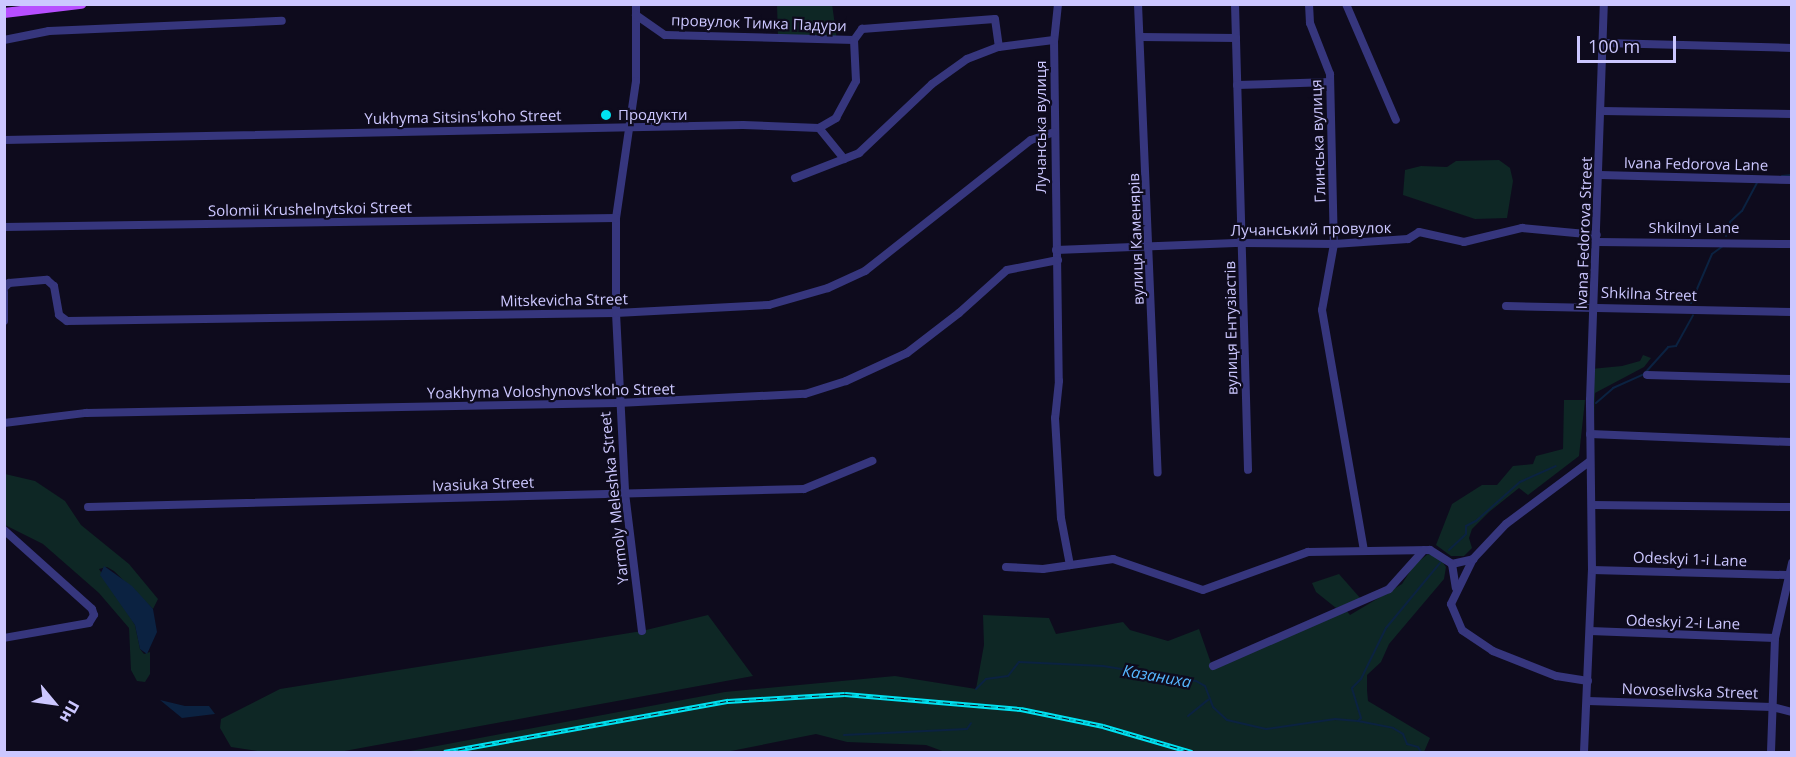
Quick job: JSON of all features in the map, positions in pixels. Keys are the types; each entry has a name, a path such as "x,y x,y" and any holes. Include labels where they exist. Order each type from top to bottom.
{"main road":[{"path":"4,14 81,4"}],"street":[{"name":"Yarmoly Meleshka Street","path":"636,4 636,81 616,218 616,313 618,403 625,493 642,631"},
{"name":"Лучанська вулиця","path":"1058,4 1054,40 1056,250 1058,260 1055,418 1061,518 1070,565"},
{"name":"вулиця Каменярів","path":"1138,4 1158,473"},
{"name":"вулиця Ентузіастів","path":"1235,4 1248,470"},
{"name":"Глинська вулиця","path":"1309,4 1311,23 1328,66 1330,82 1334,244 1322,310 1364,550"},
{"path":"1346,4 1396,120"},
{"name":"Ivana Fedorova Street","path":"1584,753 1592,570 1592,505 1589,462 1604,4"},
{"name":"провулок Тимка Падури","path":"636,15 665,34 854,40 862,29 995,19 999,47"},
{"path":"4,40 49,31 282,21"},
{"path":"1141,37 1236,38"},
{"path":"844,159 819,128 836,118 856,81 854,40"},
{"path":"795,178 844,159 874,140 949,71 999,47 1054,40"},
{"path":"1604,43 1791,48"},
{"path":"1237,85 1330,82"},
{"path":"1602,111 1791,114"},
{"name":"Yukhyma Sitsins'koho Street","path":"4,140 630,128 819,128"},
{"name":"Mitskevicha Street","path":"4,290 9,283 51,282 59,315 67,321 616,313 769,304 835,286 877,263 1031,140 1054,132"},
{"name":"Ivana Fedorova Lane","path":"1600,176 1791,180"},
{"name":"Solomii Krushelnytskoi Street","path":"4,227 616,218"},
{"name":"Лучанський провулок","path":"1056,250 1242,243 1334,244 1407,239 1419,232 1464,242 1522,228 1597,239"},
{"name":"Shkilnyi Lane","path":"1597,239 1791,244"},
{"name":"Yoakhyma Voloshynovs'koho Street","path":"4,423 86,413 618,403 795,396 832,386 907,353 959,313 1006,270 1058,260"},
{"path":"4,290 4,321"},
{"name":"Shkilna Street","path":"1506,306 1595,306 1791,312"},
{"path":"1647,375 1791,379"},
{"path":"1590,434 1791,442"},
{"name":"Ivasiuka Street","path":"88,507 804,489 872,461"},
{"path":"1588,681 1556,676 1492,651 1458,624 1451,604 1456,588 1473,559 1506,524 1589,462"},
{"path":"1592,505 1791,507"},
{"path":"4,530 92,609 94,615 89,623 4,638"},
{"path":"1213,666 1389,589 1424,550"},
{"path":"1006,567 1043,569 1113,559 1203,590 1308,552 1424,550 1440,553 1452,564 1456,588"},
{"path":"1452,564 1473,559"},
{"path":"1771,753 1775,638 1791,563"},
{"name":"Odeskyi 1-i Lane","path":"1592,570 1787,575"},
{"name":"Odeskyi 2-i Lane","path":"1590,631 1775,638"},
{"name":"Novoselivska Street","path":"1588,700 1772,707 1791,712"}],"green space":[{"path":"832,4 837,40 778,37 777,5"},
{"path":"1499,160 1510,168 1513,181 1507,218 1475,219 1403,195 1405,170 1421,166 1447,167 1456,161"},
{"path":"1643,355 1651,358 1644,367 1595,393 1594,420 1591,369 1622,366 1640,361"},
{"path":"1564,400 1585,400 1579,456 1528,495 1519,488 1489,512 1472,529 1469,538 1472,548 1464,556 1451,556 1436,545 1452,504 1482,485 1497,485 1513,466 1533,464 1536,456 1563,449"},
{"path":"5,474 35,481 65,501 81,525 129,564 158,599 153,609 114,571 107,567 99,569 135,625 140,649 144,654 150,652 150,674 145,682 137,681 131,670 129,628 99,593 43,544 5,525"},
{"path":"1428,554 1439,557 1446,567 1444,579 1389,644 1381,662 1367,675 1368,701 1430,738 1424,752 945,752 926,745 847,742 816,734 726,752 405,752 725,692 895,676 976,689 984,645 983,615 1049,618 1056,634 1123,622 1130,630 1168,641 1199,629 1212,666 1346,610 1350,615 1402,584 1414,565"},
{"path":"1339,574 1361,599 1336,608 1316,592 1312,583"},
{"path":"708,615 753,676 339,752 265,752 231,747 220,728 221,719 280,689 642,631"}],"water":[{"path":"104,566 132,586 153,609 157,632 147,654 140,649 135,625 100,575"},
{"path":"160,700 185,706 209,706 215,714 182,718"}],"waterway":[{"path":"1782,176 1792,175"},
{"path":"1726,236 1730,222 1742,211 1757,183"},
{"path":"1691,303 1712,254 1723,246"},
{"path":"1596,403 1613,388 1644,374 1668,347 1676,346 1693,315"},
{"path":"1449,550 1466,534 1466,526 1476,521 1520,482 1556,466"},
{"path":"1358,721 1361,718 1352,688 1361,679 1386,628 1440,563"},
{"name":"Казаниха","path":"976,689 986,679 1008,676 1019,662 1103,666 1196,681 1205,686 1213,707 1227,720 1266,729 1335,719 1358,721 1393,728 1403,734 1407,744 1418,747 1421,752"},
{"path":"1188,716 1208,700"},
{"path":"844,735 967,729 971,723"}],"railway":[{"path":"444,752 728,701 845,694 1021,709 1103,726 1192,752"}],"place":[{"name":"Продукти","path":"606,115"}]}
